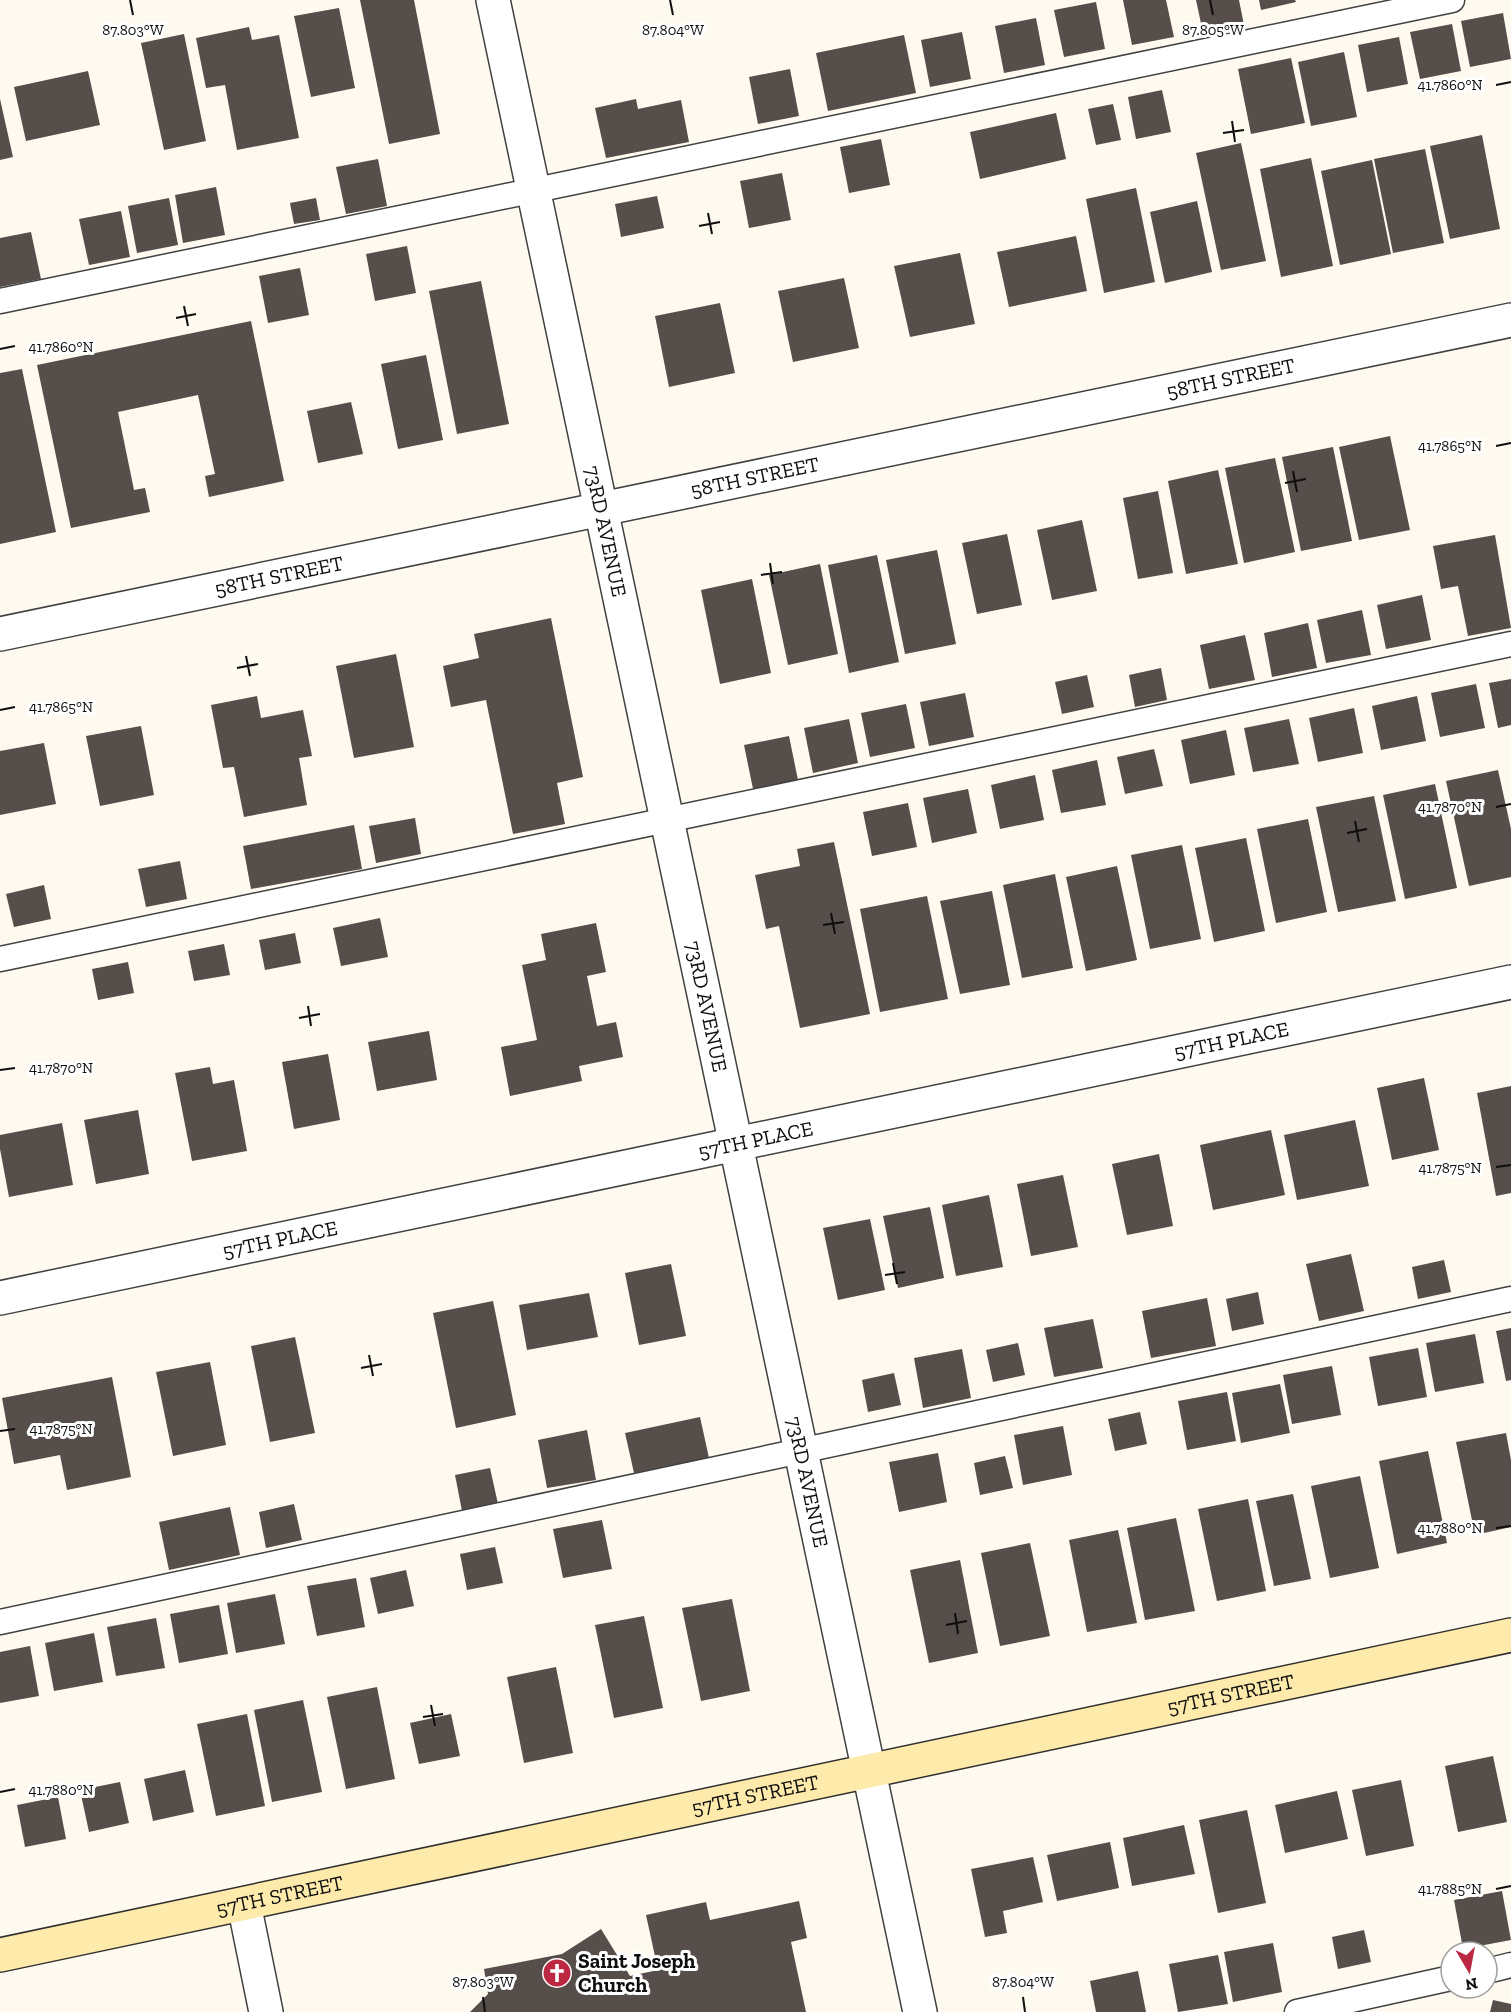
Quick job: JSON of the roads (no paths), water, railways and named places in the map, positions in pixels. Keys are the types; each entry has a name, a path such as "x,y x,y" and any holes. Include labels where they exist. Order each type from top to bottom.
{"street":[{"name":"73RD AVENUE","path":"493,0 920,2012"},
{"name":"58TH STREET","path":"0,634 1511,320"},
{"name":"57TH PLACE","path":"0,1298 1511,982"},
{"name":"57TH STREET","path":"0,1955 1511,1635"},
{"path":"244,1904 266,2012"}],"lane":[{"path":"0,301 1452,0"},
{"path":"0,959 1511,644"},
{"path":"0,1622 1511,1299"},
{"path":"1297,2012 1439,1981"}],"place":[{"name":"Saint Joseph Church","path":"557,1973"}]}
